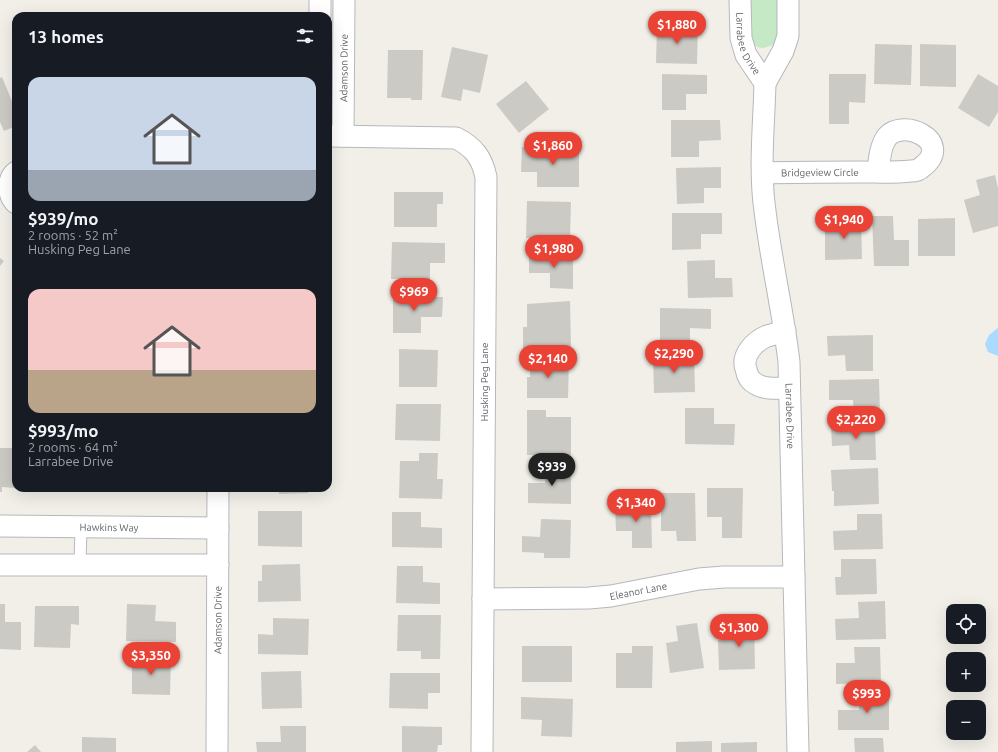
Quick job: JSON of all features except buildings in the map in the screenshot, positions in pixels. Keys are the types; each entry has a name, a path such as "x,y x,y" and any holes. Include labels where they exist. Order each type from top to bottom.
{"street":[{"path":"320,0 320,12"},
{"name":"Adamson Drive","path":"336,136 344,0"},
{"name":"Larrabee Drive","path":"740,0 741,38 746,56 765,82"},
{"name":"Larrabee Drive","path":"788,0 788,36 783,51 765,82 763,173 764,209 789,362 798,752"},
{"name":"Husking Peg Lane","path":"336,136 456,138 472,148 479,157 486,177 482,752"},
{"name":"Bridgeview Circle","path":"763,173 878,172"},
{"path":"12,178 9,188 12,196"},
{"path":"785,331 767,336 754,344 746,355 744,365 748,377 755,384 766,388 789,388"},
{"name":"Adamson Drive","path":"217,752 218,492"},
{"name":"Hawkins Way","path":"0,526 218,528"},
{"path":"0,565 218,564"},
{"name":"Eleanor Lane","path":"483,599 589,598 611,596 699,579 724,577 794,577"}],"lane":[{"path":"80,564 81,527"}],"green space":[{"path":"749,0 778,0 778,35 771,46 763,48 759,47 754,45 750,40"}],"water":[{"path":"998,328 998,356 988,352 985,344 989,335"}]}
